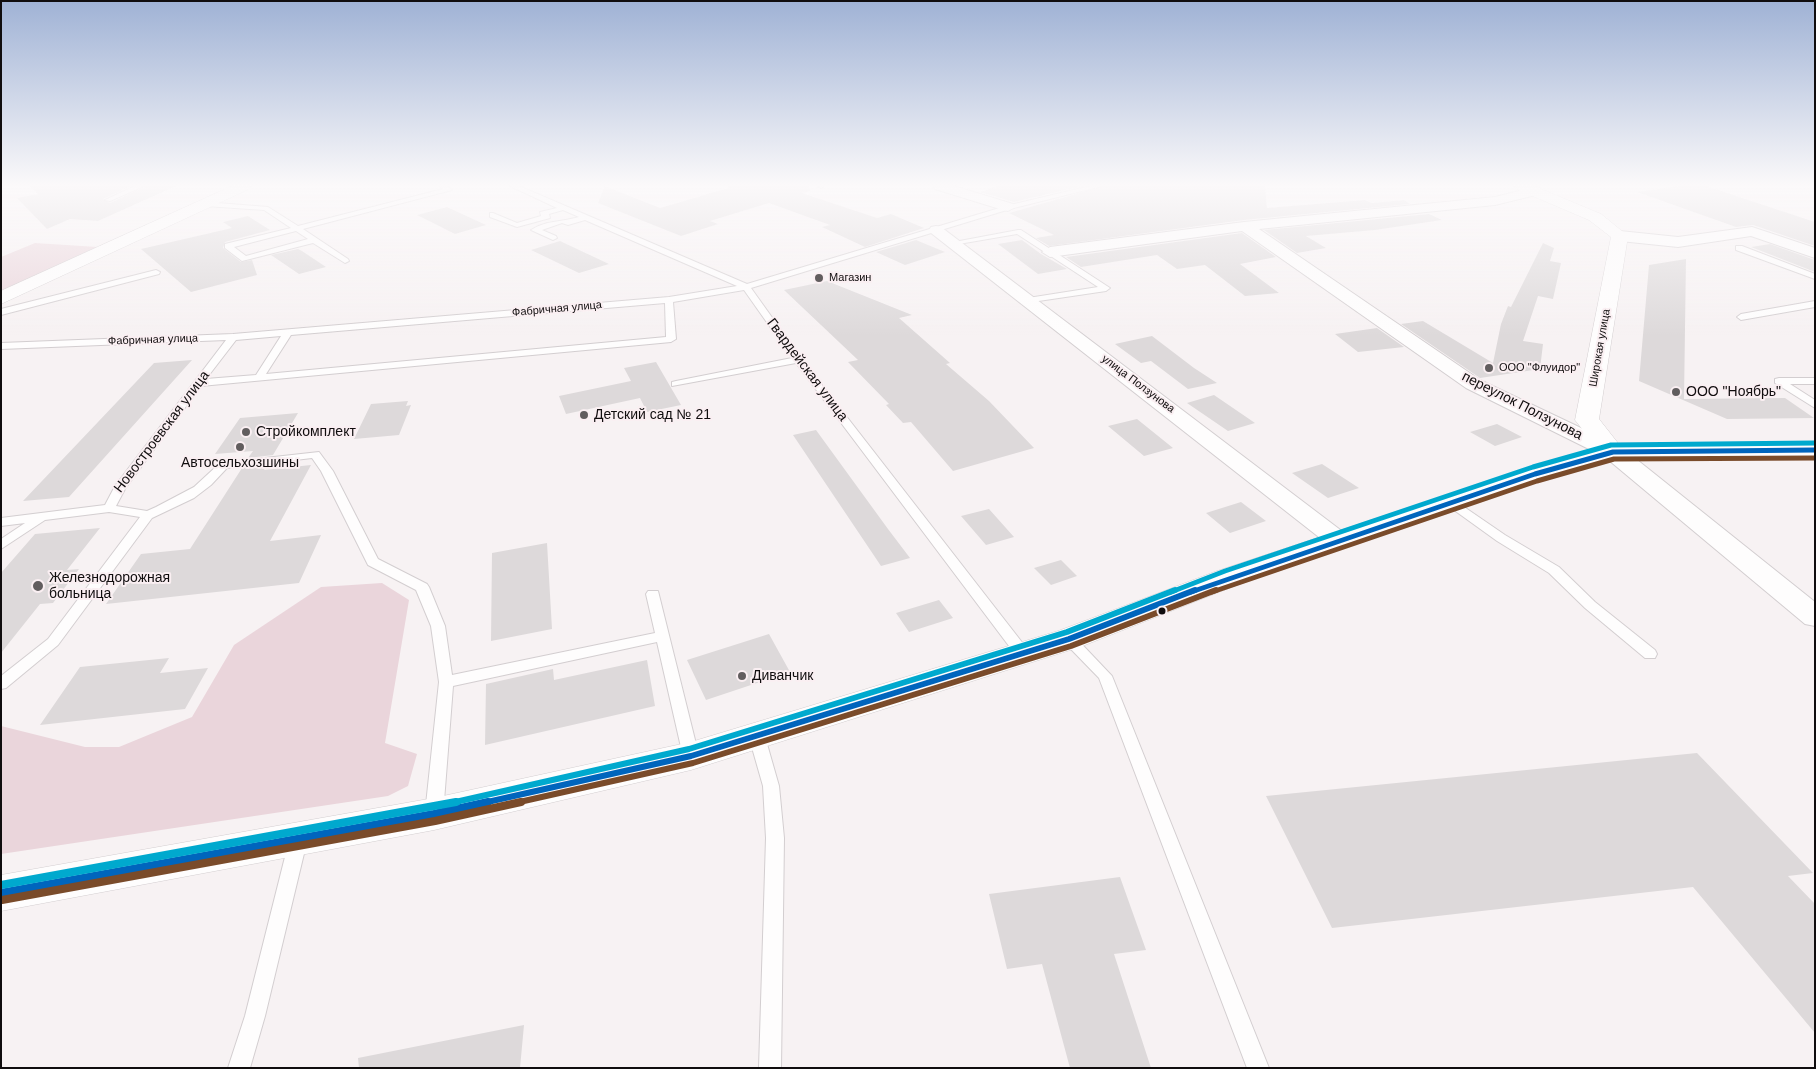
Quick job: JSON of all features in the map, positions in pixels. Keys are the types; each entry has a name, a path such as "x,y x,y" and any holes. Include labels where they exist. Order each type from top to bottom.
{"main road":[{"path":"1,298 136,236"},
{"name":"Широкая улица","path":"1613,452 1586,420 1620,236"},
{"path":"1,893 434,814 691,756 1069,639 1226,578 1451,502 1613,452 1815,450"}],"street":[{"name":"улица Ползунова","path":"944,236 1338,540"},
{"path":"1050,252 1157,236"},
{"name":"переулок Ползунова","path":"1258,236 1473,384 1613,452 1815,617"},
{"path":"1620,236 1678,242 1719,236"},
{"path":"1766,236 1815,253"}],"lane":[{"path":"269,236 228,246 245,260 314,240"},
{"path":"308,236 345,262"},
{"path":"548,236 553,238"},
{"path":"629,236 746,287"},
{"name":"Фабричная улица","path":"1,346 233,337 669,300 746,287 916,236"},
{"path":"953,243 993,236"},
{"path":"1024,236 1106,288 1028,300"},
{"path":"1739,248 1815,277"},
{"path":"1,312 156,272"},
{"name":"Гвардейская улица","path":"746,287 798,360 1023,654"},
{"path":"199,383 671,339 669,300"},
{"path":"1740,317 1815,304"},
{"path":"259,377 288,332"},
{"name":"Новостроевская улица","path":"148,515 109,508 119,488 233,337"},
{"path":"676,384 798,360"},
{"path":"1815,381 1779,381 1815,405"},
{"path":"1,684 53,642 148,515 192,495 208,484 224,465 315,454 327,471 373,562 422,587 438,626 446,682 434,814"},
{"path":"1451,502 1501,538 1554,570 1590,605 1650,654"},
{"path":"1,522 109,508"},
{"path":"1,545 43,517"},
{"path":"653,594 662,636 684,716 691,756"},
{"path":"446,682 662,636"},
{"path":"1069,639 1104,676 1258,1068"},
{"path":"757,737 770,786 775,838 770,1068"},
{"path":"238,1068 255,1016 298,839"}],"shaded area":[{"path":"35,243 98,247 1,291 1,257"},
{"path":"382,583 409,600 385,743 417,754 408,786 388,796 1,854 1,726 85,747 119,747 192,717 234,645 321,587"}],"building":[{"path":"198,236 248,236 225,242 223,248 241,262 252,260 257,275 191,292 141,249"},
{"path":"841,236 900,236 865,247"},
{"path":"1049,236 1125,236 1049,246 1036,238"},
{"path":"1221,236 1246,236 1276,257 1240,264 1279,293 1245,296 1205,265 1177,269 1157,255 1081,267 1066,257"},
{"path":"1272,236 1307,236 1326,248 1297,253"},
{"path":"1785,236 1815,236 1815,246"},
{"path":"916,240 945,252 905,265 876,252"},
{"path":"1022,240 1067,269 1038,274 998,244"},
{"path":"560,241 609,264 579,273 531,250"},
{"path":"1543,243 1554,248 1550,261 1561,263 1553,299 1538,296 1523,341 1543,344 1540,369 1480,378 1401,324 1423,321 1493,363 1501,324 1508,306 1511,307"},
{"path":"1770,244 1815,260 1815,272 1751,247"},
{"path":"298,249 326,267 299,274 271,255"},
{"path":"1686,259 1684,399 1785,398 1814,418 1727,419 1639,381 1649,265"},
{"path":"827,281 912,315 899,318 950,363 946,364 989,401 1034,448 953,471 911,422 903,423 886,405 889,404 848,362 858,360 784,290"},
{"path":"1377,328 1404,347 1358,352 1335,334"},
{"path":"1152,336 1217,383 1188,389 1151,361 1141,363 1115,344"},
{"path":"192,360 69,497 23,501 154,363"},
{"path":"656,362 681,405 647,412 640,398 566,414 559,396 631,381 624,368"},
{"path":"1214,395 1255,423 1228,431 1187,403"},
{"path":"408,401 406,406 411,405 399,435 354,439 371,404"},
{"path":"298,413 273,455 248,458 253,451 215,454 240,418"},
{"path":"1137,419 1173,448 1144,456 1108,426"},
{"path":"1497,424 1522,437 1495,446 1470,432"},
{"path":"816,430 910,558 881,566 793,435"},
{"path":"1322,464 1359,488 1328,498 1292,473"},
{"path":"267,465 264,470 311,465 270,541 321,535 299,583 106,604 141,554 190,549 242,468"},
{"path":"1241,502 1266,521 1230,533 1206,513"},
{"path":"989,509 1014,537 986,545 961,516"},
{"path":"100,528 67,570 79,569 53,603 40,604 1,653 1,573 35,534"},
{"path":"547,543 552,629 491,641 492,553"},
{"path":"1061,560 1077,576 1051,585 1034,568"},
{"path":"939,600 953,618 909,632 896,613"},
{"path":"769,634 790,672 706,700 687,660"},
{"path":"169,658 160,673 208,668 185,709 40,725 80,667"},
{"path":"647,660 655,706 485,745 486,684 553,669 554,680"},
{"path":"1697,753 1813,873 1788,876 1815,904 1815,1033 1693,887 1332,928 1266,796"},
{"path":"1120,877 1146,950 1114,954 1151,1068 1070,1068 1042,964 1007,969 989,894"},
{"path":"524,1025 520,1068 359,1068 358,1058"}],"transit line":[{"path":"1,885 433,807 689,749 1067,632 1225,571 1533,467 1611,445 1815,443"},
{"path":"1,893 434,814 691,756 1069,639 1227,578 1535,474 1613,452 1815,450"},
{"path":"2,900 435,821 693,763 1071,646 1230,585 1537,481 1614,459 1815,458"}],"place":[{"name":"Магазин","path":"819,278"},
{"name":"ООО \"Флуидор\"","path":"1489,368"},
{"name":"ООО \"Ноябрь\"","path":"1676,392"},
{"name":"Детский сад № 21","path":"584,415"},
{"name":"Стройкомплект","path":"246,432"},
{"name":"Автосельхозшины","path":"240,447"},
{"name":"Железнодорожная больница","path":"38,586"},
{"name":"Диванчик","path":"742,676"}]}
